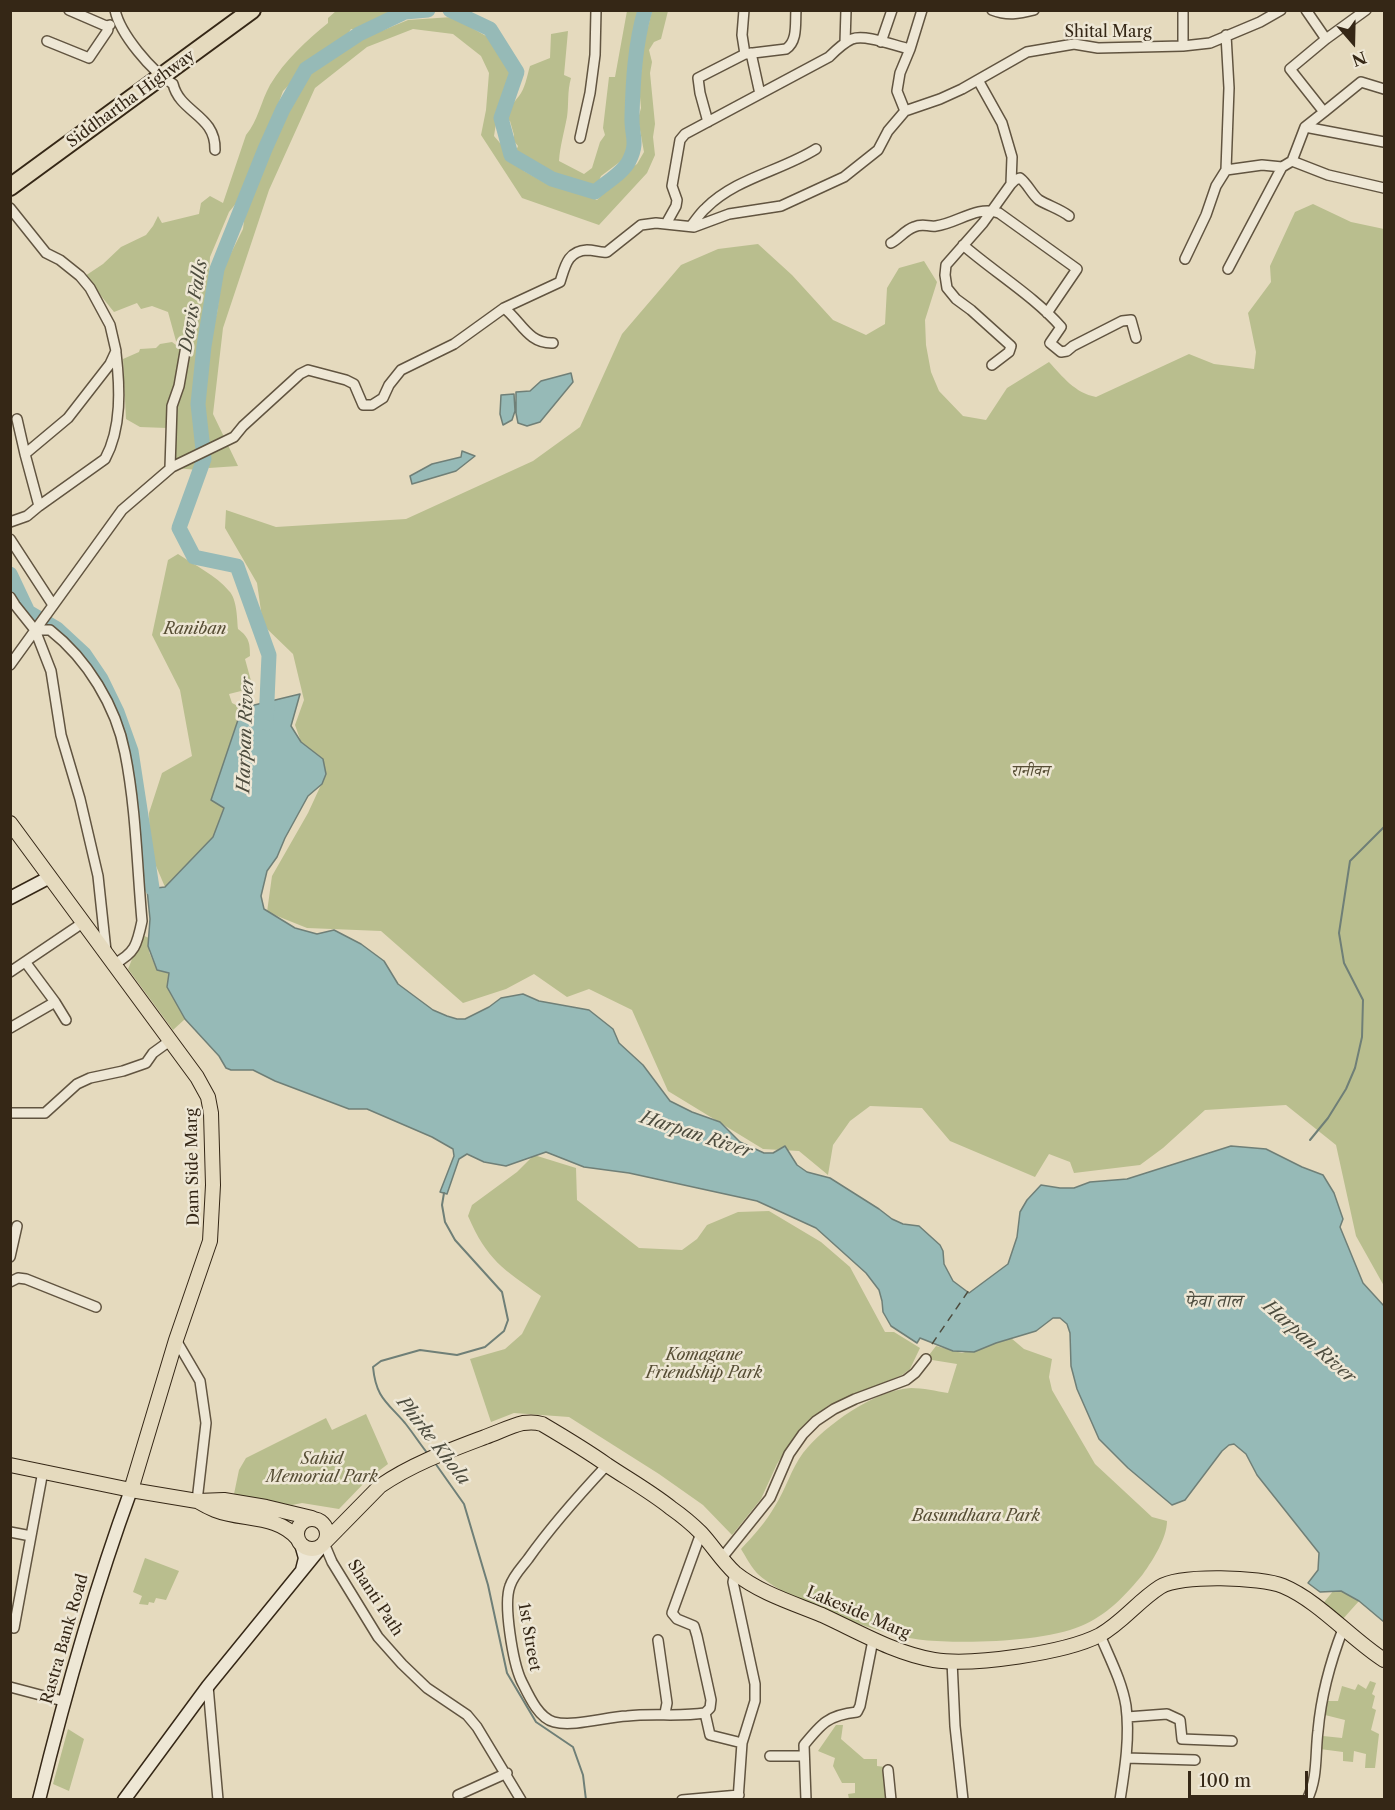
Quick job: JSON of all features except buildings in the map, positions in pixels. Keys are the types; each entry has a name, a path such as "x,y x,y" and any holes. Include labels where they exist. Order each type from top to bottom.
{"highway":[{"name":"Siddhartha Highway","path":"10,187 252,10"}],"main road":[{"name":"Dam Side Marg","path":"10,823 171,1040 197,1077 210,1104 213,1185 210,1241 176,1340 131,1490"},
{"path":"10,898 50,877"},
{"name":"Lakeside Marg","path":"324,1543 380,1486 421,1462 522,1423 536,1422 584,1448 655,1495 701,1533 735,1573 780,1598 873,1640 923,1658 952,1661 1031,1654 1074,1645 1100,1635 1134,1610 1159,1587 1172,1581 1188,1578 1250,1580 1277,1584 1301,1596 1384,1660"},
{"path":"10,1465 197,1501 224,1500 293,1512 322,1522 326,1528 328,1534 324,1543 301,1574 208,1686 124,1800"},
{"name":"Rastra Bank Road","path":"39,1800 63,1701 105,1561 131,1490"},
{"path":"197,1501 216,1511 274,1523 290,1530 299,1542 311,1549 324,1543"},
{"path":"301,1574 305,1558 297,1531 301,1524 314,1519 334,1518 350,1513 359,1507"}],"street":[{"path":"69,10 106,26 117,22"},
{"path":"115,10 117,22 161,77 173,84 175,92 185,106 198,114 215,138 215,150"},
{"path":"580,138 590,93 595,55 596,10"},
{"path":"744,10 742,35 760,94"},
{"path":"708,122 698,78 748,53 786,49 791,46 794,41 796,10"},
{"path":"845,43 846,10"},
{"path":"881,42 892,10"},
{"path":"10,665 122,510 171,467 234,437 300,374 308,370 354,384 363,405 372,405 383,398 388,385 401,370 454,344 504,308 560,282 566,262 574,254 587,250 608,252 641,225 650,223 693,227 729,214 781,206 844,177 878,150 888,131 905,111 897,92 900,73 910,50 922,10"},
{"path":"992,10 1011,14 1034,10"},
{"path":"1183,10 1184,46"},
{"name":"Shital Marg","path":"905,111 940,99 1027,52 1074,44 1098,48 1184,46 1210,43 1260,22 1281,10"},
{"path":"1306,10 1326,39"},
{"path":"1324,112 1290,69 1366,10"},
{"path":"47,41 88,58 108,30 106,26"},
{"path":"1185,259 1206,215 1216,186 1226,170 1229,88 1226,35"},
{"path":"666,224 676,206 677,200 672,186 680,140 685,134 829,57 845,43 855,38 863,37 910,50"},
{"path":"978,80 999,115 1005,131 1012,157 1011,184"},
{"path":"1228,269 1282,167 1292,161 1305,127 1361,82 1384,89"},
{"path":"1305,127 1384,142"},
{"path":"691,226 706,207 734,188 796,161 816,149"},
{"path":"1292,161 1328,175 1384,188"},
{"path":"1226,170 1262,165 1282,167"},
{"path":"992,365 1009,352 1011,346 947,288 946,266 1015,180 1020,178 1037,198 1058,207 1069,216"},
{"path":"10,208 46,253 60,260 80,276 90,288 110,325 116,351 119,394 113,442 105,459 27,516 10,522"},
{"path":"891,243 912,227 925,224 935,227 972,214 992,210 1021,227 1077,269 1047,314"},
{"path":"963,245 1061,327 1050,343 1061,352 1129,319 1136,338"},
{"path":"504,308 532,337 543,344 553,344"},
{"path":"171,467 172,406 179,386 186,346"},
{"path":"25,454 68,418 110,364 116,351"},
{"path":"17,419 39,506"},
{"path":"10,539 53,605"},
{"path":"10,597 37,627 51,671 61,735 80,799 98,876 110,959 130,956 138,941 142,921 125,751 111,711 79,657 50,630 37,627"},
{"path":"10,972 84,922"},
{"path":"26,963 66,1020"},
{"path":"10,1028 55,1002"},
{"path":"10,1113 45,1113 77,1084 90,1078 146,1063 153,1053 171,1040"},
{"path":"10,1257 17,1226"},
{"path":"10,1282 18,1278 26,1279 96,1307"},
{"path":"176,1340 200,1381 206,1423 197,1501"},
{"path":"721,1559 770,1498 789,1454 803,1434 816,1421 834,1409 906,1380 926,1359"},
{"name":"1st Street","path":"607,1465 558,1519 510,1584 507,1599 518,1671 525,1688 542,1714 552,1721 564,1723 665,1713 690,1716 705,1713"},
{"path":"14,1628 43,1471"},
{"path":"10,1532 31,1536"},
{"path":"701,1533 672,1613 677,1619 694,1626 711,1700 710,1708 705,1713 710,1735 742,1743"},
{"name":"Shanti Path","path":"324,1543 328,1555 378,1637 427,1688 467,1714 507,1773 521,1800"},
{"path":"682,1800 738,1797 742,1743 755,1701 755,1684 749,1649 735,1596 733,1582 735,1573"},
{"path":"1308,1800 1316,1769 1318,1729 1327,1682 1332,1659 1343,1629"},
{"path":"1100,1635 1123,1694 1126,1717 1128,1736 1120,1800"},
{"path":"658,1640 667,1703 665,1713"},
{"path":"806,1800 804,1745 825,1721 831,1717 856,1712 860,1706 873,1640"},
{"path":"952,1661 955,1726 963,1800"},
{"path":"208,1686 218,1800"},
{"path":"10,1687 63,1701"},
{"path":"1126,1717 1167,1714 1180,1720 1182,1739 1232,1741"},
{"path":"770,1756 804,1756"},
{"path":"1126,1758 1195,1760"},
{"path":"888,1770 891,1800"},
{"path":"458,1796 507,1773"}],"green space":[{"path":"336,11 403,11 363,31 351,29 343,42 300,69 295,79 283,91 275,113 275,123 259,149 242,196 229,212 210,257 197,396 202,458 199,470 174,468 175,408 187,350 176,341 168,312 152,306 141,309 137,303 114,312 85,276 103,264 121,247 146,235 158,216 162,223 199,214 201,203 210,196 223,203 246,135 254,124 270,85 289,59 328,23 328,18"},
{"path":"627,11 644,11 636,33 633,75 627,91 625,115 629,150 625,158 601,176 593,188 582,186 580,182 554,177 531,166 521,157 517,158 515,153 518,146 513,140 510,121 504,116 523,90 530,66 550,58 551,34 568,31 564,75 571,78 559,161 584,174 592,168 600,142 605,135 603,128 609,77 615,77"},
{"path":"652,11 668,11 661,39 654,42 649,50 652,62 650,73 655,124 653,137 655,155 647,173 599,225 522,198 481,135 489,73 481,56 453,34 413,29 367,47 315,88 269,190 223,328 213,414 238,466 209,468 200,406 208,344 217,313 223,269 243,229 246,205 254,192 297,87 324,59 342,47 408,20 452,17 495,41 512,70 497,117 494,136 524,171 547,184 579,192 597,200 623,174 637,164 644,152 638,119 641,108 639,86 642,66 641,38 648,27"},
{"name":"रानीवन","path":"1313,204 1351,222 1384,229 1384,1286 1356,1236 1336,1145 1286,1105 1205,1110 1163,1148 1140,1165 1074,1173 1070,1162 1049,1154 1035,1177 950,1141 922,1108 870,1106 850,1121 833,1145 828,1175 799,1151 763,1149 668,1091 632,1010 589,989 567,997 534,974 506,989 463,1003 381,931 307,928 267,912 272,876 308,813 326,774 323,759 301,742 295,725 304,700 293,654 263,625 257,583 225,528 226,510 276,527 406,519 533,461 580,427 622,334 681,265 718,249 758,244 792,275 833,320 866,335 885,324 887,288 899,268 924,261 937,282 925,320 926,345 931,372 939,391 963,416 986,420 1007,388 1049,362 1064,379 1076,388 1096,397 1189,354 1214,364 1254,369 1256,352 1248,313 1271,282 1270,266 1295,212"},
{"path":"172,342 180,348 180,358 167,428 140,427 126,419 123,359 139,352 140,349 156,348 160,344"},
{"name":"Raniban","path":"178,554 211,575 232,594 238,629 245,635 249,644 250,656 245,659 253,688 229,694 232,703 242,708 211,800 224,807 213,837 165,887 150,852 149,813 162,773 192,756 180,690 152,635 168,560"},
{"path":"142,935 149,938 149,952 157,970 169,973 168,987 185,1019 173,1030 128,969"},
{"name":"Komagane Friendship Park","path":"534,1155 576,1168 577,1200 639,1248 682,1250 697,1239 707,1225 738,1212 769,1211 821,1242 850,1267 885,1332 894,1332 920,1348 910,1369 902,1375 829,1405 816,1415 794,1438 777,1464 761,1499 732,1535 703,1505 569,1417 514,1413 491,1422 470,1359 505,1349 522,1334 541,1296 489,1254 468,1216 472,1205 517,1172"},
{"name":"Basundhara Park","path":"1011,1338 1024,1349 1052,1359 1049,1377 1052,1390 1095,1464 1152,1517 1167,1521 1162,1542 1151,1562 1123,1597 1090,1622 1046,1636 981,1642 923,1640 884,1632 814,1607 773,1586 756,1572 741,1549 771,1512 795,1466 812,1442 837,1421 882,1395 911,1388 948,1393 957,1364 926,1359 936,1346 962,1353"},
{"name":"Sahid Memorial Park","path":"366,1414 388,1464 368,1479 339,1509 302,1503 292,1505 234,1494 239,1470 246,1458 326,1418 332,1430"},
{"path":"145,1558 179,1571 166,1600 156,1598 154,1603 149,1602 148,1605 139,1604 142,1596 133,1592"},
{"path":"1334,1590 1341,1591 1359,1601 1342,1620 1321,1606"},
{"path":"1370,1681 1376,1683 1372,1694 1375,1696 1372,1708 1376,1710 1371,1730 1379,1734 1375,1768 1365,1768 1366,1754 1354,1751 1353,1762 1343,1761 1343,1752 1320,1749 1323,1736 1342,1738 1345,1720 1325,1715 1328,1701 1338,1701 1342,1686 1355,1690 1358,1684 1366,1689"},
{"path":"836,1725 843,1725 841,1739 864,1759 877,1759 877,1766 888,1770 891,1799 849,1799 848,1794 855,1793 855,1783 842,1783 833,1766 835,1758 818,1751"},
{"path":"68,1729 84,1739 69,1791 53,1784"}],"water":[{"path":"571,373 573,382 540,422 527,426 518,423 516,392 530,391 541,381"},
{"path":"514,394 515,411 512,420 503,425 500,414 501,395"},
{"path":"462,451 475,456 456,471 412,484 410,476 432,464 461,457"},
{"name":"फेवा ताल","path":"300,694 291,726 301,742 323,759 326,774 322,784 308,796 277,857 267,871 261,896 264,909 295,928 317,934 334,930 361,944 384,961 398,984 433,1010 447,1016 465,1019 501,998 523,994 539,1001 589,1010 613,1029 619,1043 643,1065 670,1101 720,1122 740,1142 764,1153 773,1153 785,1146 797,1165 807,1172 830,1178 892,1219 903,1224 919,1226 940,1245 944,1264 953,1281 969,1293 1008,1264 1017,1237 1020,1212 1027,1200 1041,1185 1074,1188 1090,1182 1127,1179 1231,1146 1266,1149 1323,1175 1334,1193 1343,1219 1340,1227 1363,1283 1384,1306 1384,1622 1359,1601 1341,1591 1320,1592 1308,1583 1318,1570 1319,1553 1257,1475 1246,1454 1234,1444 1222,1451 1185,1500 1172,1505 1128,1468 1099,1439 1077,1389 1071,1366 1070,1333 1067,1324 1060,1318 1053,1318 1036,1331 974,1352 953,1351 920,1338 917,1343 891,1326 883,1312 879,1290 866,1273 816,1228 757,1201 629,1173 584,1167 546,1152 506,1166 484,1162 467,1154 459,1159 447,1194 440,1192 454,1156 453,1149 432,1137 367,1109 349,1109 275,1081 253,1070 226,1068 219,1056 185,1019 167,987 169,973 157,970 148,946 150,919 147,889 165,887 213,837 224,808 211,800 242,708"}],"waterway":[{"name":"Davis Falls","path":"266,723 269,655 237,566 194,557 179,528 204,459 198,404 204,346 217,269 265,149 283,109 306,69 359,34 405,12 428,10"},
{"name":"Davis Falls","path":"450,10 490,29 517,72 501,118 511,155 552,179 595,192 623,170 634,148 632,116 635,63 645,10"},
{"path":"10,574 28,612 57,629 84,654 101,679 117,712 131,751 152,888"},
{"path":"1310,1140 1328,1118 1346,1089 1355,1068 1362,1037 1363,1000 1344,963 1339,933 1350,861 1384,827"},
{"name":"Phirke Khola","path":"428,1454 405,1423 383,1399 374,1377 373,1367 381,1361 420,1350 457,1355 485,1347 504,1331 508,1320 502,1292 455,1240 445,1222 442,1205 444,1193"},
{"name":"Phirke Khola","path":"435,1463 464,1504 488,1585 507,1673 536,1722 573,1747 583,1775 586,1800"}],"ferry route":[{"path":"932,1344 969,1290"}],"water label":[{"name":"Harpan River","path":"246,735"},
{"name":"Harpan River","path":"696,1135"},
{"name":"Harpan River","path":"1309,1342"}]}
